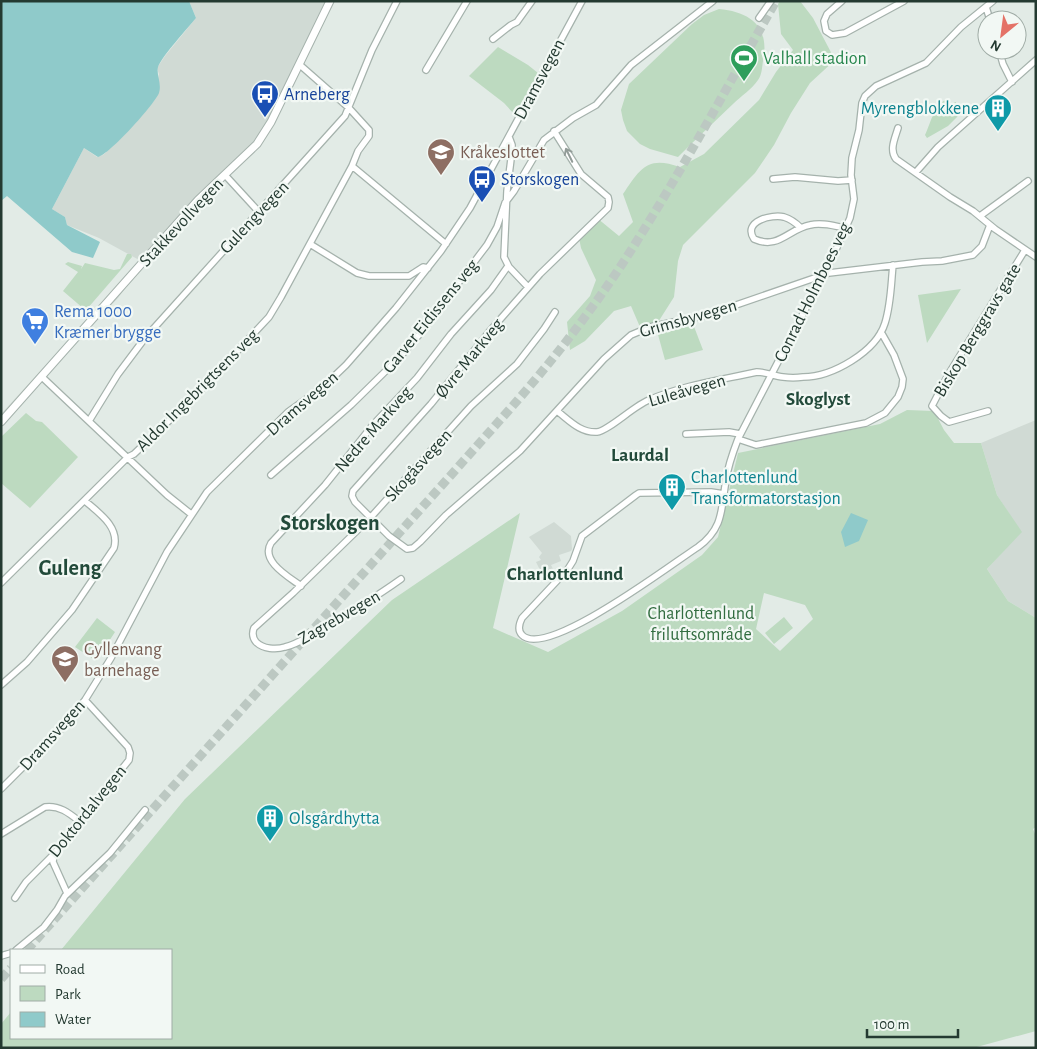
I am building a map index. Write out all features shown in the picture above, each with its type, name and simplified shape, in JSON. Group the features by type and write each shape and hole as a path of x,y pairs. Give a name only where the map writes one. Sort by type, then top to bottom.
{"street":[{"name":"Stakkevollvegen","path":"1,422 198,200 257,144 267,130 330,1"},
{"name":"Gulengvegen","path":"89,421 118,374 145,338 340,123 349,108 372,50 397,1"},
{"path":"426,70 467,1"},
{"path":"494,40 511,25 518,22 532,1"},
{"name":"Dramsvegen","path":"1,789 62,728 85,700 111,658 164,557 191,514 211,487 295,406 323,387 340,370 396,308 446,244 470,208 582,1"},
{"name":"Garver Eidissens veg","path":"271,475 351,406 408,348 481,253 497,227 507,200 514,192 540,144 554,131 596,105 631,65 713,1"},
{"path":"759,18 771,1"},
{"path":"842,1 827,14 824,21 824,28 832,35 840,35 904,1"},
{"name":"Conrad Holmboes veg","path":"724,494 711,492 639,493 582,536 573,560 565,573 522,618 519,627 523,637 532,640 543,639 575,626 620,601 698,547 715,532 721,515 730,463 739,436 834,254 852,213 854,199 852,158 860,130 862,103 865,96 876,86 926,63 961,27 993,1"},
{"path":"1002,60 1012,82"},
{"path":"916,172 938,147 1036,60"},
{"path":"300,65 349,108"},
{"name":"Aldor Ingebrigtsens veg","path":"1,583 128,458 168,423 264,322 277,304 370,132 367,126 349,108"},
{"path":"898,128 893,155 901,163 980,216 1036,257"},
{"name":"Øvre Markveg","path":"370,517 353,499 353,492 431,404 489,332 545,268 607,210 610,202 606,195 578,170 565,146 554,131"},
{"path":"509,137 512,151 504,257 508,266 528,287"},
{"path":"352,166 446,244"},
{"path":"225,175 259,212"},
{"path":"772,179 795,177 838,181 852,180"},
{"path":"980,216 1028,181"},
{"path":"801,228 787,218 774,216 758,221 752,228 751,234 757,240 772,242 801,228 819,224 845,228"},
{"name":"Grimsbyvegen","path":"370,517 406,549 413,548 446,515 520,450 612,351 631,335 650,328 707,315 822,275 845,270 942,261 973,255 982,246 990,224"},
{"path":"310,244 357,273 369,276 409,276 423,267 428,268"},
{"name":"Biskop Berggravs gate","path":"988,411 949,422 932,406 952,368 1025,250"},
{"name":"Nedre Markveg","path":"300,586 274,564 268,554 269,546 325,484 372,426 411,385 451,334 491,290 508,266"},
{"path":"686,434 729,432 756,445 866,424 885,413 894,403 900,392 902,378 894,355 881,332 888,312 893,266"},
{"name":"Skogåsvegen","path":"252,632 258,624 300,586 370,517 472,406 517,364 555,312"},
{"name":"Luleåvegen","path":"557,411 574,425 598,431 645,401 669,392 757,372 805,378 827,373 843,366 859,355 881,332"},
{"path":"42,377 168,495 191,514"},
{"path":"1,686 27,662 72,610 114,548 116,538 112,528 86,500"},
{"name":"Zagrebvegen","path":"252,632 258,643 267,648 276,649 291,646 341,618 401,579"},
{"name":"Doktordalvegen","path":"15,898 26,882 54,854 130,757 126,744 85,700"},
{"path":"1,834 45,807 51,806 62,809 80,821"},
{"path":"17,949 46,925 67,893 110,853 146,810"},
{"path":"54,854 53,859 56,870 67,893"}],"shaded area":[{"path":"189,1 329,1 258,146 208,193 138,271 118,298 1,419 1,414 141,261 99,238 67,225 65,217 52,209 84,148 97,157 103,155 153,102 159,74 157,68 196,18"},
{"path":"1036,420 1036,618 1008,601 987,569 1021,532 997,495 981,443"},
{"path":"554,522 571,536 572,549 559,555 561,561 551,565 553,569 542,574 536,562 541,560 539,557 542,553 529,537"}],"green space":[{"path":"780,1 800,1 813,18 835,60 810,83 774,145 755,173 683,245 678,261 674,297 655,327 640,327 631,306 614,311 585,341 570,350 567,322 590,296 596,280 581,248 579,238 597,218 619,236 633,222 623,194 640,171 652,164 660,163 680,167 704,154 759,100 776,72 793,50 781,34 778,4"},
{"path":"719,9 749,18 761,30 764,39 764,49 762,71 759,78 753,86 678,157 640,144 627,131 621,110 629,84 692,24 704,15"},
{"path":"498,47 538,73 517,113 514,114 504,103 469,76"},
{"path":"948,99 951,104 956,102 956,106 961,113 948,126 927,138 925,135 936,109 943,101"},
{"path":"127,254 131,254 132,257 87,309 84,309 63,291 78,272 65,264 68,262 82,266 81,269 85,263 114,270 120,269"},
{"path":"961,289 927,343 918,295"},
{"path":"693,324 703,350 665,360 657,331"},
{"name":"Charlottenlund friluftsområde","path":"907,410 934,411 944,430 954,443 981,443 997,495 1022,532 987,569 1008,601 1036,618 1036,827 1033,829 1036,836 1036,1031 973,1048 1,1048 1,1024 10,1013 10,1039 172,1039 172,949 62,949 185,799 392,600 520,513 493,628 548,652 622,611 702,555 718,537 738,453 880,424","holes":["764,593 805,605 813,619 780,651 756,629"]},
{"path":"26,413 36,421 42,422 78,457 30,508 1,483 1,437"},
{"path":"784,617 793,628 774,644 765,633"},
{"path":"97,618 115,632 96,661 75,647"}],"water":[{"path":"1,1 189,1 196,18 160,62 158,67 159,93 149,108 131,129 104,154 98,157 84,148 52,209 65,217 67,225 100,242 93,258 72,252 7,196 1,201"},
{"path":"851,513 868,520 859,541 845,547 841,532"}],"tunnel":[{"path":"28,949 509,410 559,350 606,288 654,214 776,1"},
{"path":"1,979 10,969"}],"place":[{"name":"Valhall stadion","path":"744,82"},
{"name":"Arneberg","path":"265,118"},
{"name":"Myrengblokkene","path":"998,132"},
{"name":"Kråkeslottet","path":"441,176"},
{"name":"Storskogen","path":"482,203"},
{"name":"Rema 1000 Kræmer brygge","path":"35,345"},
{"name":"Charlottenlund Transformatorstasjon","path":"672,511"},
{"name":"Gyllenvang barnehage","path":"65,683"},
{"name":"Olsgårdhytta","path":"270,842"}],"district":[{"name":"Skoglyst","path":"818,398"},
{"name":"Laurdal","path":"640,454"},
{"name":"Storskogen","path":"330,522"},
{"name":"Guleng","path":"70,567"},
{"name":"Charlottenlund","path":"565,573"}]}
